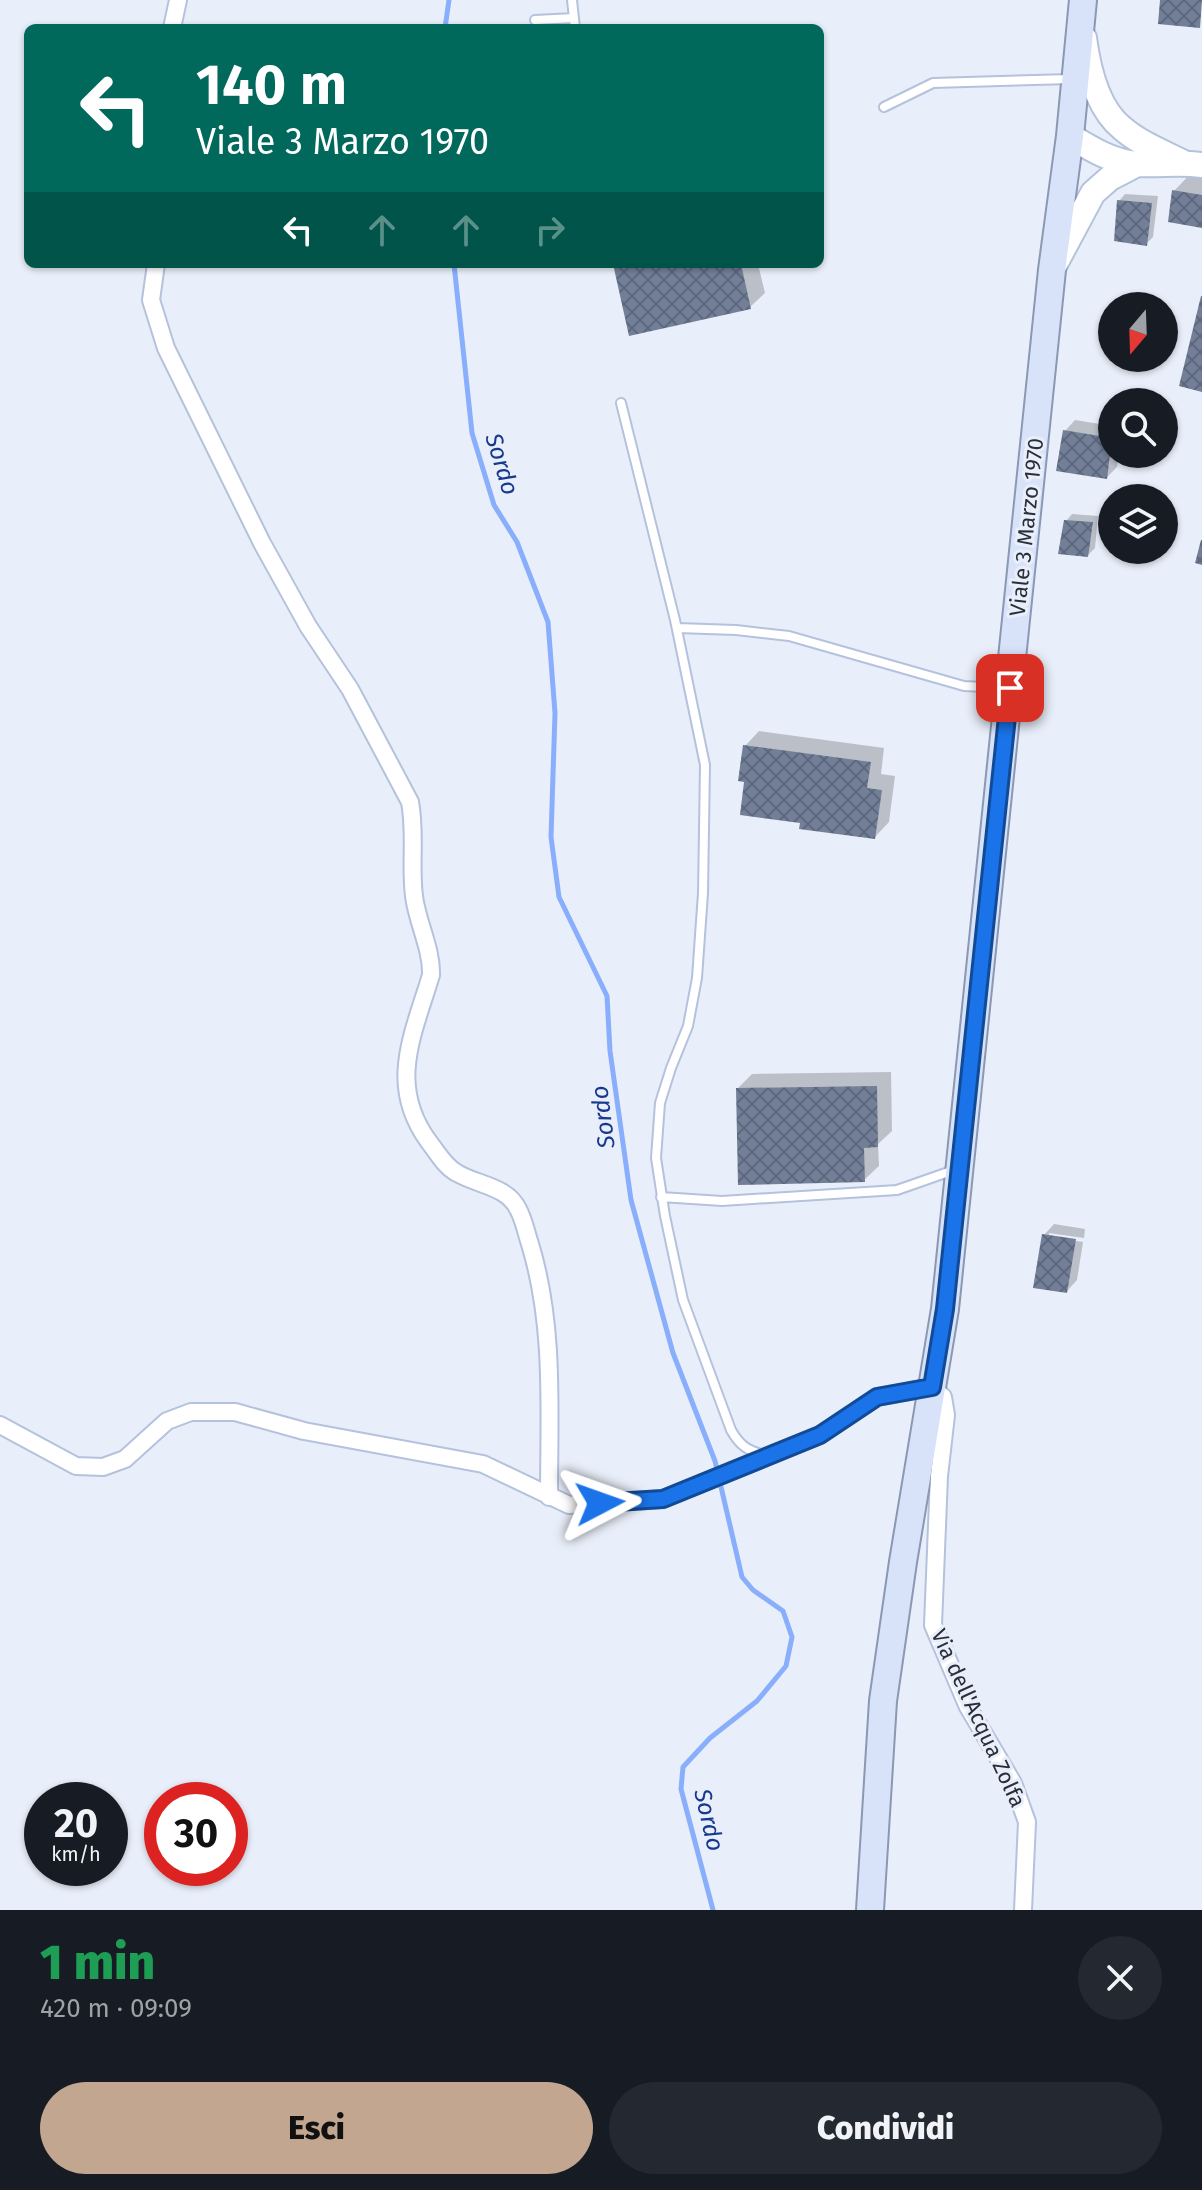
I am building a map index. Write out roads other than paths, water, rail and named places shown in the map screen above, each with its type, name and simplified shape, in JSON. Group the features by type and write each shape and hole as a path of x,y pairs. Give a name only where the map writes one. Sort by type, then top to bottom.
{"main road":[{"name":"Viale 3 Marzo 1970","path":"870,1910 883,1701 945,1309 1052,270 1070,136 1082,10"}],"street":[{"path":"173,24 178,0"},
{"path":"1082,10 1087,61 1099,95 1120,127"},
{"path":"1070,136 1089,127 1120,127 1192,164"},
{"path":"1070,136 1096,152 1137,164 1192,164"},
{"path":"1052,270 1093,193 1110,178 1137,164"},
{"path":"155,268 151,300 166,348 262,543 308,626 350,689 410,802 414,897 417,918 432,964 406,1055 406,1092 422,1133 444,1161 456,1173 512,1198 519,1210 540,1277 550,1344 549,1497"},
{"path":"0,1425 76,1466 103,1467 125,1459 167,1421 191,1412 235,1412 304,1431 483,1464 569,1505 663,1499 820,1435 877,1397 932,1387"},
{"name":"Via dell'Acqua Zolfa","path":"932,1387 943,1397 946,1415 939,1476 933,1625 968,1707 1013,1783 1027,1822 1023,1910"}],"lane":[{"path":"535,20 574,23 572,0"},
{"path":"884,107 933,83 1076,79"},
{"path":"621,403 677,628 705,765 703,893 697,978 688,1026 660,1103 656,1158 661,1197 683,1300 731,1430 746,1450 770,1456"},
{"path":"677,628 789,636 964,686 1010,688"},
{"path":"661,1197 722,1201 897,1190 961,1168"}],"waterway":[{"name":"Sordo","path":"446,24 449,0"},
{"name":"Sordo","path":"454,268 472,433 494,505 517,542 548,622 555,713 551,837 559,897 607,996 610,1051 631,1200 673,1353 715,1461 742,1577 753,1590 783,1611 792,1637 786,1666 757,1701 710,1738 683,1767 681,1789 713,1910"}]}
